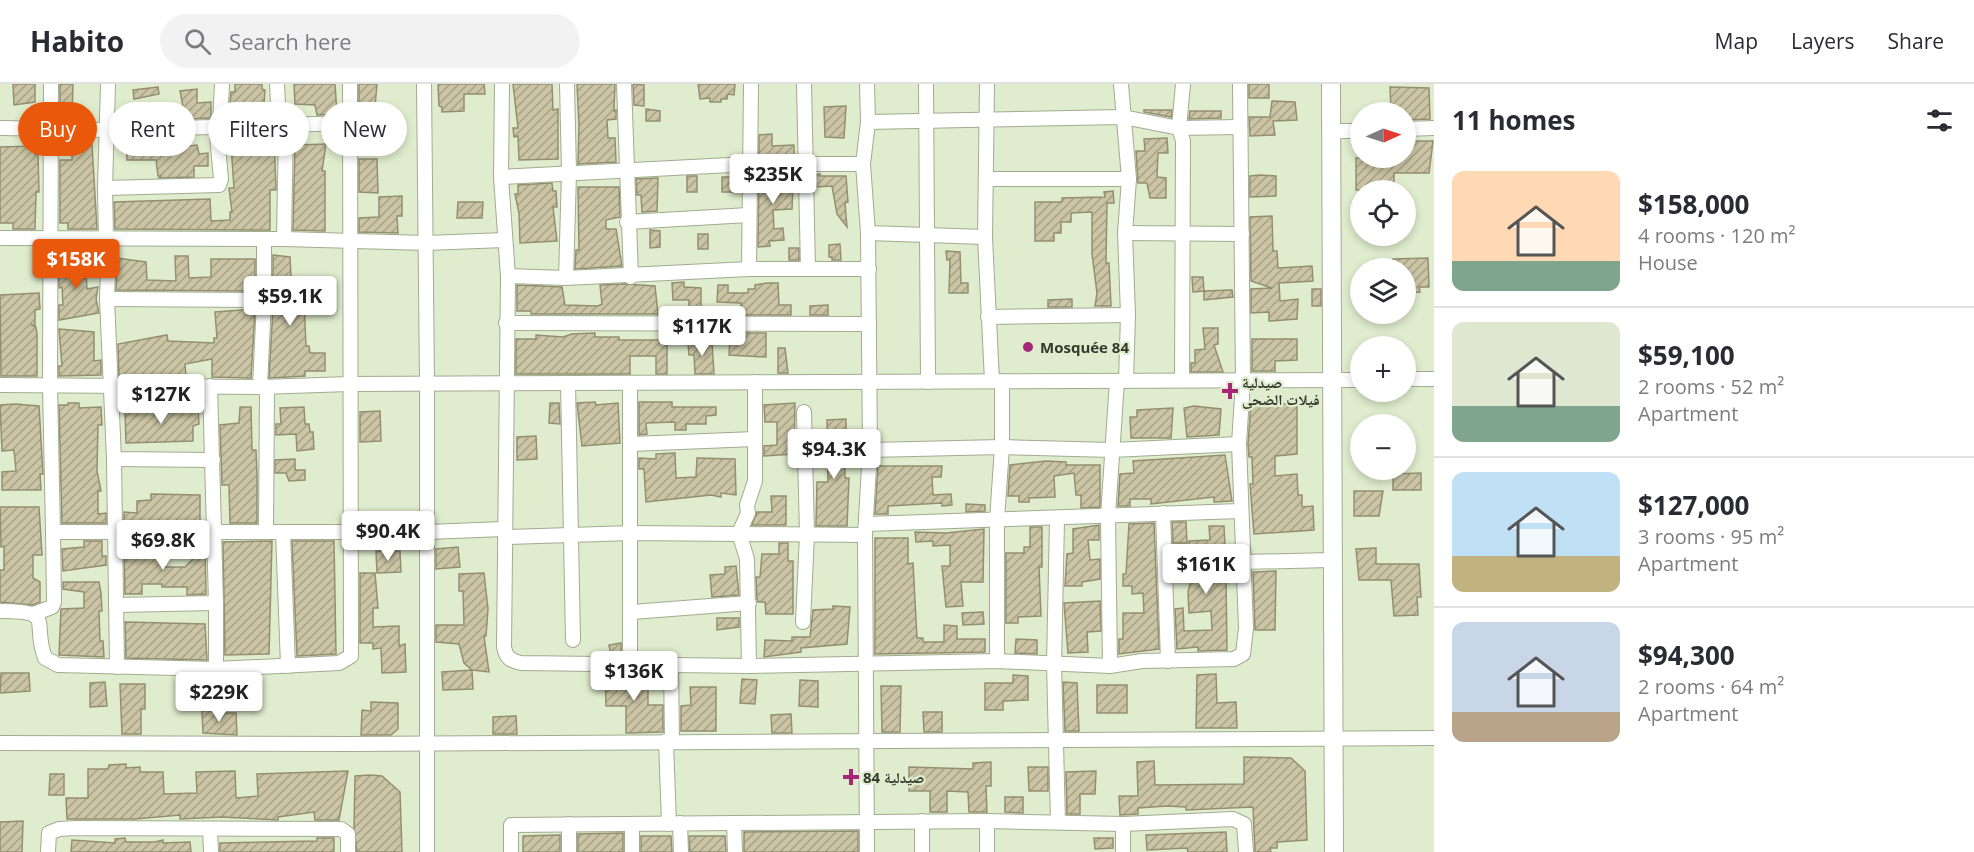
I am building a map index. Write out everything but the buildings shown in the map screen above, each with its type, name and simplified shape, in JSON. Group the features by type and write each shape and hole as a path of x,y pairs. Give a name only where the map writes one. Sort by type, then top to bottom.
{"main road":[{"path":"1331,84 1331,560 1334,852"}],"street":[{"path":"51,84 51,102"},
{"path":"108,84 105,188 114,459 117,667"},
{"path":"220,102 222,84"},
{"path":"277,84 280,102"},
{"path":"350,84 350,102"},
{"path":"424,84 428,384 427,852"},
{"path":"502,84 501,177 507,276 504,647 510,660 521,663 749,666 997,661 1110,666 1234,659 1243,654 1246,628 1239,444 1243,381 1240,84"},
{"path":"566,278 569,172 567,84"},
{"path":"624,84 627,222 631,277"},
{"path":"749,269 751,84"},
{"path":"804,84 808,269"},
{"path":"867,84 868,122 863,164 868,233 870,450 866,530 868,664 865,822 867,852"},
{"path":"926,84 928,382"},
{"path":"987,84 985,121 988,317 997,381 1002,447 997,520 997,661"},
{"path":"1110,666 1108,516 1112,450 1122,381 1128,315 1125,233 1129,179 1121,84"},
{"path":"1182,380 1183,141 1179,128 1184,84"},
{"path":"868,122 1123,117 1179,128 1239,127"},
{"path":"97,129 208,125"},
{"path":"0,128 18,128"},
{"path":"1416,129 1434,128"},
{"path":"1331,132 1350,131"},
{"path":"0,611 33,614 52,607 54,603 50,385 51,156"},
{"path":"105,188 219,185 221,179 220,156"},
{"path":"283,156 284,239"},
{"path":"33,614 41,623 43,651 51,662 58,665 216,669 339,663 351,656 350,156"},
{"path":"501,177 749,164 863,164"},
{"path":"986,178 1129,179"},
{"path":"627,222 749,215"},
{"path":"868,233 986,237"},
{"path":"1125,233 1242,234"},
{"path":"0,238 50,241 108,238 284,239 349,243 505,240"},
{"path":"264,239 263,387 266,531"},
{"path":"507,276 631,277 749,269 868,269"},
{"path":"107,299 264,300"},
{"path":"988,317 1128,315"},
{"path":"507,323 869,324"},
{"path":"1416,379 1434,378"},
{"path":"0,385 110,384 263,387 507,383 1350,380"},
{"path":"749,666 747,559 739,533 754,489 755,382"},
{"path":"568,383 573,640"},
{"path":"630,383 632,533 630,664"},
{"path":"210,386 215,531 216,669"},
{"path":"803,622 807,534 804,412"},
{"path":"631,444 755,439"},
{"path":"870,450 1002,447 1112,450 1239,444"},
{"path":"114,459 213,460"},
{"path":"53,532 807,534 997,520 1057,520 1240,511"},
{"path":"1163,513 1168,661"},
{"path":"1057,520 1054,739 1058,822"},
{"path":"283,531 288,666"},
{"path":"1244,562 1331,560"},
{"path":"116,605 216,603"},
{"path":"632,612 748,603"},
{"path":"671,665 669,741 674,823 681,852"},
{"path":"0,742 426,744 1434,738"},
{"path":"987,820 987,852"},
{"path":"511,852 511,825 987,820 1122,824 1239,820 1246,831 1246,852"},
{"path":"922,821 922,852"},
{"path":"734,823 735,852"},
{"path":"569,824 569,852"},
{"path":"632,824 632,852"},
{"path":"1122,824 1123,852"},
{"path":"48,852 49,833 59,829 341,829 348,834 348,852"},
{"path":"210,829 211,852"}],"place":[{"name":"Mosquée 84","path":"1028,347"},
{"name":"صيدلية فيلات الضحى","path":"1230,391"},
{"name":"84 صيدلية","path":"851,777"}]}
